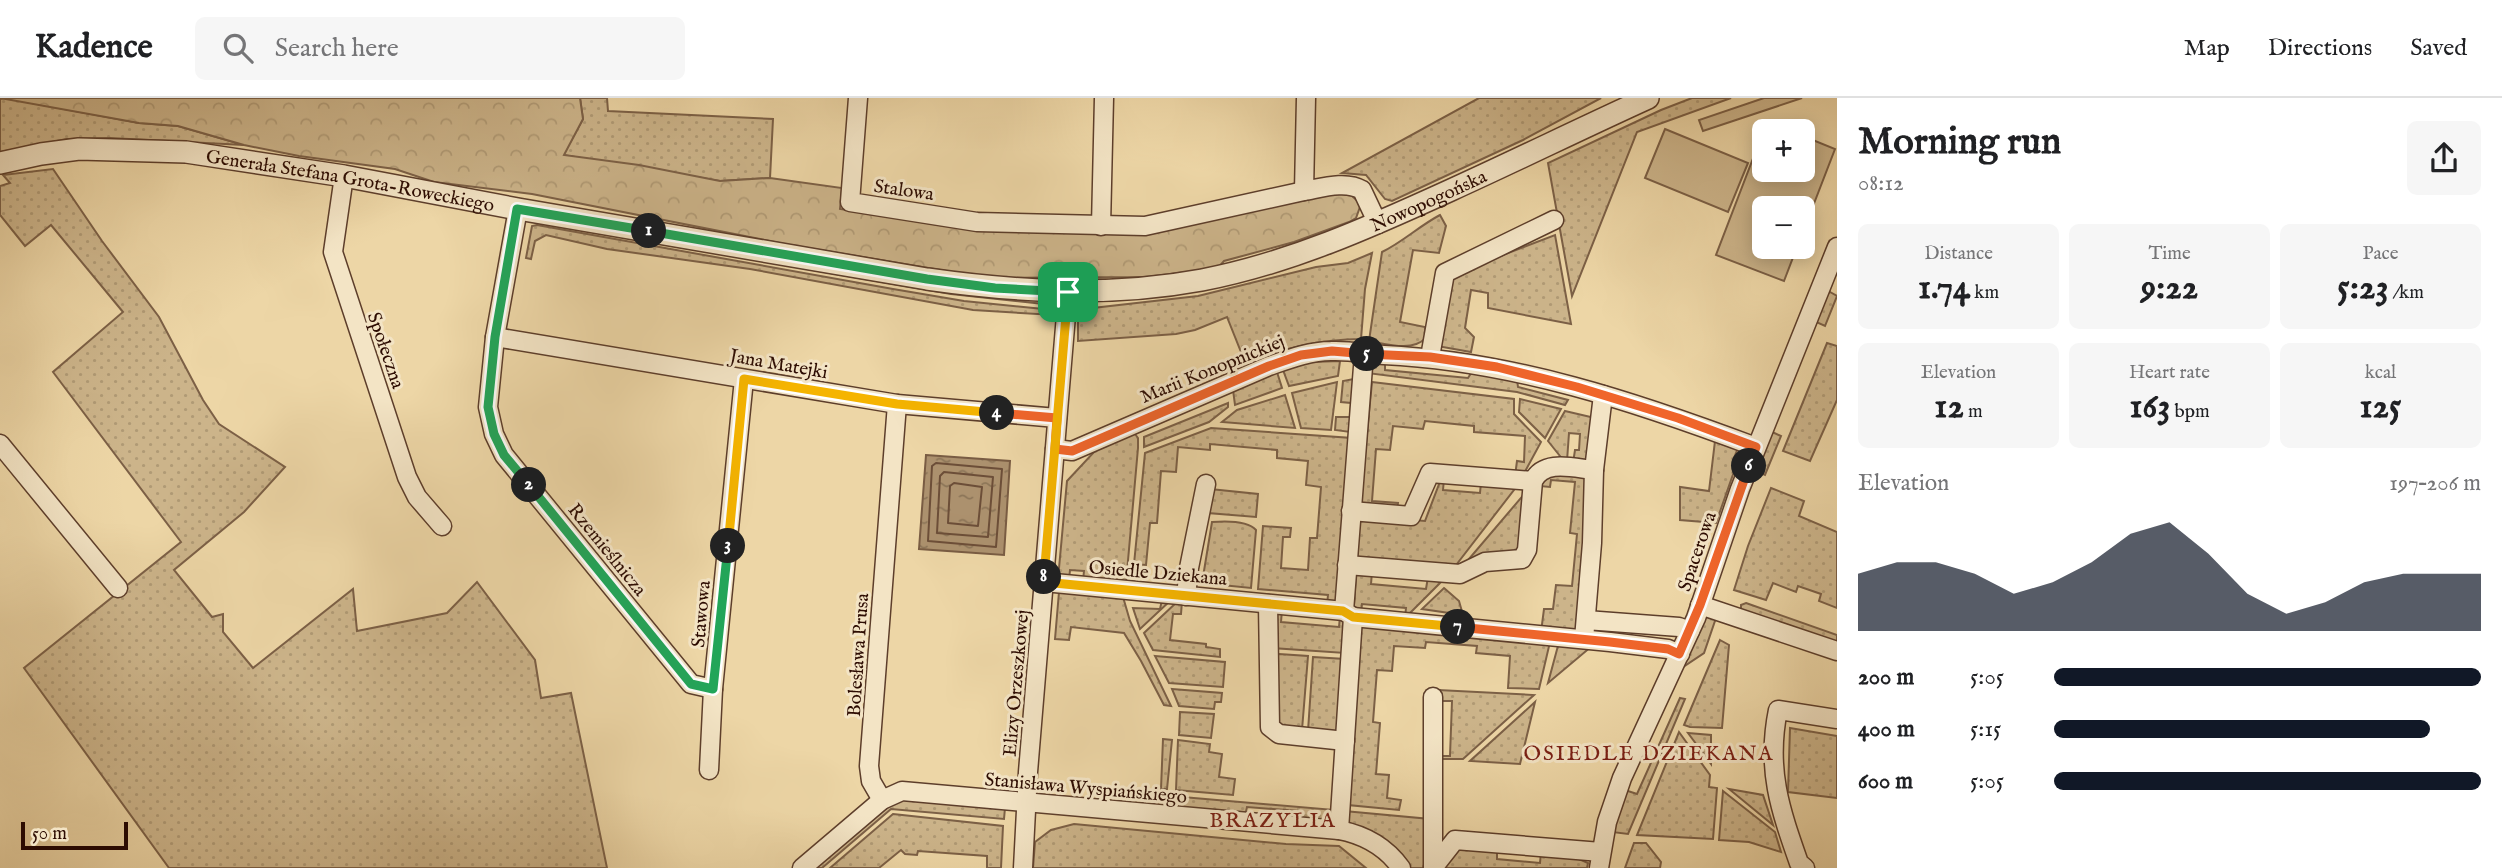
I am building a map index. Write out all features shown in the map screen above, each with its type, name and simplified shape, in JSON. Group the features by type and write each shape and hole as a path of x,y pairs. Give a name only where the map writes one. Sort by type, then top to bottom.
{"street":[{"name":"Stalowa","path":"858,98 850,202 972,221 1101,226"},
{"path":"1104,98 1101,226 1145,226 1343,185 1362,190 1378,224"},
{"name":"Nowopogońska","path":"1199,280 1286,258 1378,224 1648,98"},
{"path":"1304,191 1311,99"},
{"name":"Generała Stefana Grota-Roweckiego","path":"0,163 79,149 140,149 221,157 344,176 517,209 927,279 995,288 1068,292 1136,289 1199,280"},
{"name":"Społeczna","path":"344,176 333,252 407,477 418,497 442,526"},
{"name":"Rzemieślnicza","path":"517,209 495,337 488,407 494,434 504,455 691,684 713,689"},
{"path":"1430,357 1445,273 1554,220"},
{"name":"Spacerowa","path":"1600,860 1607,822 1622,778 1690,631 1756,447 1837,247"},
{"name":"Elizy Orzeszkowej","path":"1023,868 1026,802 1068,292"},
{"name":"Jana Matejki","path":"495,337 897,404 1057,418"},
{"name":"Marii Konopnickiej","path":"1055,449 1072,451 1269,366 1301,355 1332,351 1430,357 1497,367 1678,418 1756,447"},
{"path":"1339,830 1345,741 1347,565 1364,354"},
{"name":"Stawowa","path":"709,770 713,689 744,379"},
{"path":"1584,639 1594,470 1603,395"},
{"name":"Bolesława Prusa","path":"882,800 871,781 869,766 897,404"},
{"path":"0,444 118,588"},
{"path":"1347,565 1460,574 1485,562 1522,559 1527,550 1533,481 1537,474 1547,467 1594,470"},
{"path":"1351,511 1411,516 1430,473 1533,481"},
{"path":"1186,596 1206,484"},
{"name":"Osiedle Dziekana","path":"1044,582 1584,639 1668,649 1679,654"},
{"path":"1268,604 1270,727 1279,734 1345,741"},
{"path":"1700,605 1837,652"},
{"path":"1586,620 1679,626 1690,631"},
{"path":"1433,697 1433,868"},
{"path":"1805,868 1799,863 1776,794 1774,731 1778,710 1837,719"},
{"name":"Stanisława Wyspiańskiego","path":"882,800 902,792 1339,830 1351,832 1375,843 1401,868"},
{"path":"802,868 882,800"},
{"path":"1433,868 1455,840 1600,860"}],"green space":[{"path":"0,98 580,98 583,119 564,155 639,165 720,181 770,178 842,188 840,209 945,226 1056,230 1336,192 1352,196 1361,204 1356,218 1349,222 1294,242 1224,261 1218,268 1146,277 989,278 790,245 532,194 434,182 395,169 299,156 244,145 178,126 139,123"},
{"path":"580,98 607,98 608,111 773,119 770,178 720,181 563,155 583,119"},
{"path":"1479,98 1601,98 1523,140 1392,201 1385,199 1366,175 1342,173"},
{"path":"1692,98 1731,98 1637,132 1572,296 1548,163"},
{"path":"1764,98 1802,98 1703,131 1699,120"},
{"path":"0,99 139,123 178,126 244,145 110,138 67,139 0,152"},
{"path":"1665,129 1748,163 1728,212 1645,178"},
{"path":"1815,141 1835,149 1815,201 1815,196 1752,196 1752,259 1792,259 1784,281 1716,255 1752,161 1752,182 1815,182"},
{"path":"53,169 159,317 203,400 219,424 285,467 244,512 174,570 212,617 223,614 223,632 253,668 353,589 357,631 447,613 477,582 535,660 541,698 571,693 607,868 169,868 24,668 181,542 53,372 123,312 51,225 25,246 0,215 0,186 10,183 3,175"},
{"path":"1440,215 1446,226 1439,253 1413,250 1400,322 1425,327 1426,338 1407,346 1369,341 1382,252"},
{"path":"536,222 1045,300 1053,305 951,294"},
{"path":"532,226 964,301 1053,310 1054,315 973,310 750,269 607,249 546,235 535,241 531,259 526,258"},
{"path":"1555,235 1571,324 1488,308 1488,293 1471,290 1465,328 1474,337 1471,352 1437,346 1448,285 1456,273"},
{"path":"1372,253 1365,289 1361,339 1302,346 1245,362 1227,317 1195,330 1176,334 1078,341 1078,317 1084,309 1198,296 1316,267 1348,263"},
{"path":"1830,292 1837,296 1825,326 1814,321 1825,294"},
{"path":"1827,343 1837,346 1837,400 1810,461 1783,451"},
{"path":"1340,361 1338,376 1289,386 1283,370 1311,362"},
{"path":"1385,362 1385,370 1468,378 1473,370 1517,379 1518,387 1568,400 1565,405 1517,392 1367,373 1369,366"},
{"path":"1277,372 1282,388 1235,405 1233,390"},
{"path":"1359,378 1350,432 1335,430 1336,417 1350,417 1351,403 1341,402 1343,381"},
{"path":"1337,382 1331,430 1301,428 1292,393"},
{"path":"1372,382 1514,399 1514,414 1541,442 1522,477 1515,476 1517,461 1524,462 1525,436 1474,432 1474,426 1425,421 1423,429 1393,426 1390,450 1376,449 1372,501 1398,503 1397,510 1360,506"},
{"path":"1285,395 1295,428 1222,422 1237,410"},
{"path":"1520,399 1561,409 1545,438 1519,412"},
{"path":"1228,403 1228,407 1209,422 1144,447 1144,437"},
{"path":"1565,411 1595,418 1588,460 1573,463 1575,450 1579,450 1580,434 1569,433 1567,461 1564,461 1548,441"},
{"path":"1211,428 1352,438 1338,602 1327,605 1328,595 1258,589 1263,526 1291,528 1290,537 1283,537 1281,568 1308,570 1310,538 1317,538 1321,487 1306,485 1308,461 1277,458 1277,450 1210,444 1210,450 1178,447 1176,472 1161,471 1157,523 1150,523 1146,565 1134,564 1145,453"},
{"path":"1132,430 1138,438 1138,448 1126,583 1083,581 1084,571 1070,570 1069,580 1058,579 1067,481 1094,452"},
{"path":"1770,431 1781,436 1765,475 1754,470"},
{"path":"1715,441 1738,448 1734,458 1737,463 1716,523 1680,520 1680,487 1709,491"},
{"path":"1550,471 1588,476 1581,632 1541,632 1544,609 1553,609 1556,585 1572,586 1577,534 1570,533 1575,482 1551,480 1550,487 1539,486"},
{"path":"1441,479 1444,479 1443,490 1480,493 1481,482 1517,486 1453,569 1356,560 1357,519 1362,516 1425,521"},
{"path":"1771,488 1804,501 1799,516 1837,532 1837,608 1819,601 1821,594 1798,586 1796,592 1773,583 1766,600 1734,590"},
{"path":"1210,489 1258,494 1256,517 1208,513"},
{"path":"1526,492 1521,550 1463,566"},
{"path":"1212,522 1242,523 1256,530 1251,588 1202,583"},
{"path":"1372,572 1371,584 1426,589 1428,577 1440,583 1405,618 1406,608 1362,604 1361,614 1354,609 1356,574"},
{"path":"1444,588 1459,601 1463,615 1422,609"},
{"path":"1059,592 1123,597 1130,621 1171,706 1164,705 1124,633 1071,627 1069,640 1055,639"},
{"path":"1162,600 1171,600 1140,629 1133,608 1160,609"},
{"path":"1178,601 1182,601 1181,614 1173,614 1170,640 1206,644 1206,647 1220,649 1220,657 1153,650 1144,633"},
{"path":"1746,603 1837,635 1837,649 1741,615 1741,605"},
{"path":"1282,610 1281,622 1339,627 1340,616 1347,621 1345,653 1272,648 1275,614"},
{"path":"1704,615 1717,615 1704,653 1683,667 1681,666"},
{"path":"1358,625 1550,642 1539,689 1508,688 1510,656 1476,653 1477,646 1426,642 1425,648 1394,646 1392,671 1377,670 1373,722 1380,723 1376,774 1389,775 1387,798 1401,800 1399,810 1348,805"},
{"path":"1720,640 1729,645 1722,728 1684,725"},
{"path":"1559,642 1592,646 1548,683"},
{"path":"1155,656 1225,662 1223,687 1169,683"},
{"path":"1274,656 1308,656 1302,730 1277,725"},
{"path":"1313,657 1345,659 1341,726 1335,733 1308,731"},
{"path":"1172,689 1222,693 1221,702 1215,702 1214,709 1179,706"},
{"path":"1438,690 1534,695 1463,759 1440,759 1438,756 1450,756 1452,701 1440,701"},
{"path":"1680,698 1685,699 1628,834 1612,832 1625,790 1637,794"},
{"path":"1535,702 1520,764 1470,761"},
{"path":"1180,712 1214,714 1211,738 1179,735"},
{"path":"1790,728 1837,736 1837,798 1788,792"},
{"path":"1679,732 1710,775 1709,787 1717,788 1713,839 1637,835"},
{"path":"1688,733 1711,735 1711,764"},
{"path":"1163,739 1172,740 1167,789 1161,789"},
{"path":"1178,740 1210,744 1209,752 1222,754 1219,777 1235,779 1233,795 1176,790"},
{"path":"1729,789 1763,795 1773,825"},
{"path":"1723,791 1775,832 1781,852 1749,842 1719,840"},
{"path":"1159,795 1335,810 1327,822 1301,820 1299,811 1247,807 1245,816 1164,807"},
{"path":"903,799 1005,808 1004,819 891,809 822,868 815,868 891,804"},
{"path":"1344,811 1430,819 1429,868 1410,868 1396,850 1346,826"},
{"path":"893,814 1003,826 1001,868 987,868 987,856 918,851 917,855 905,854 901,850 879,868 830,868"},
{"path":"1074,824 1286,844 1339,846 1366,868 1033,868 1035,842 1051,830"},
{"path":"1634,843 1646,843 1661,862 1660,868 1625,868"},
{"path":"1458,848 1497,849 1497,859 1540,863 1541,852 1579,855 1579,859 1588,863 1587,868 1441,868"}],"water":[{"path":"926,455 1010,461 1004,555 919,549"}],"district":[{"name":"OSIEDLE DZIEKANA","path":"1649,753"},
{"name":"BRAZYLIA","path":"1273,820"}],"route":[{"path":"1068,292 995,288 927,279 517,209 495,337 488,407 494,434 504,455 691,684 713,689 744,379 897,404 1057,418 1055,449 1072,451 1269,366 1301,355 1332,351 1430,357 1497,367 1577,387 1678,418 1756,447 1700,605 1679,654 1668,649 1610,642 1353,617 1343,611 1044,582 1057,418 1064,348 1068,292"}]}
